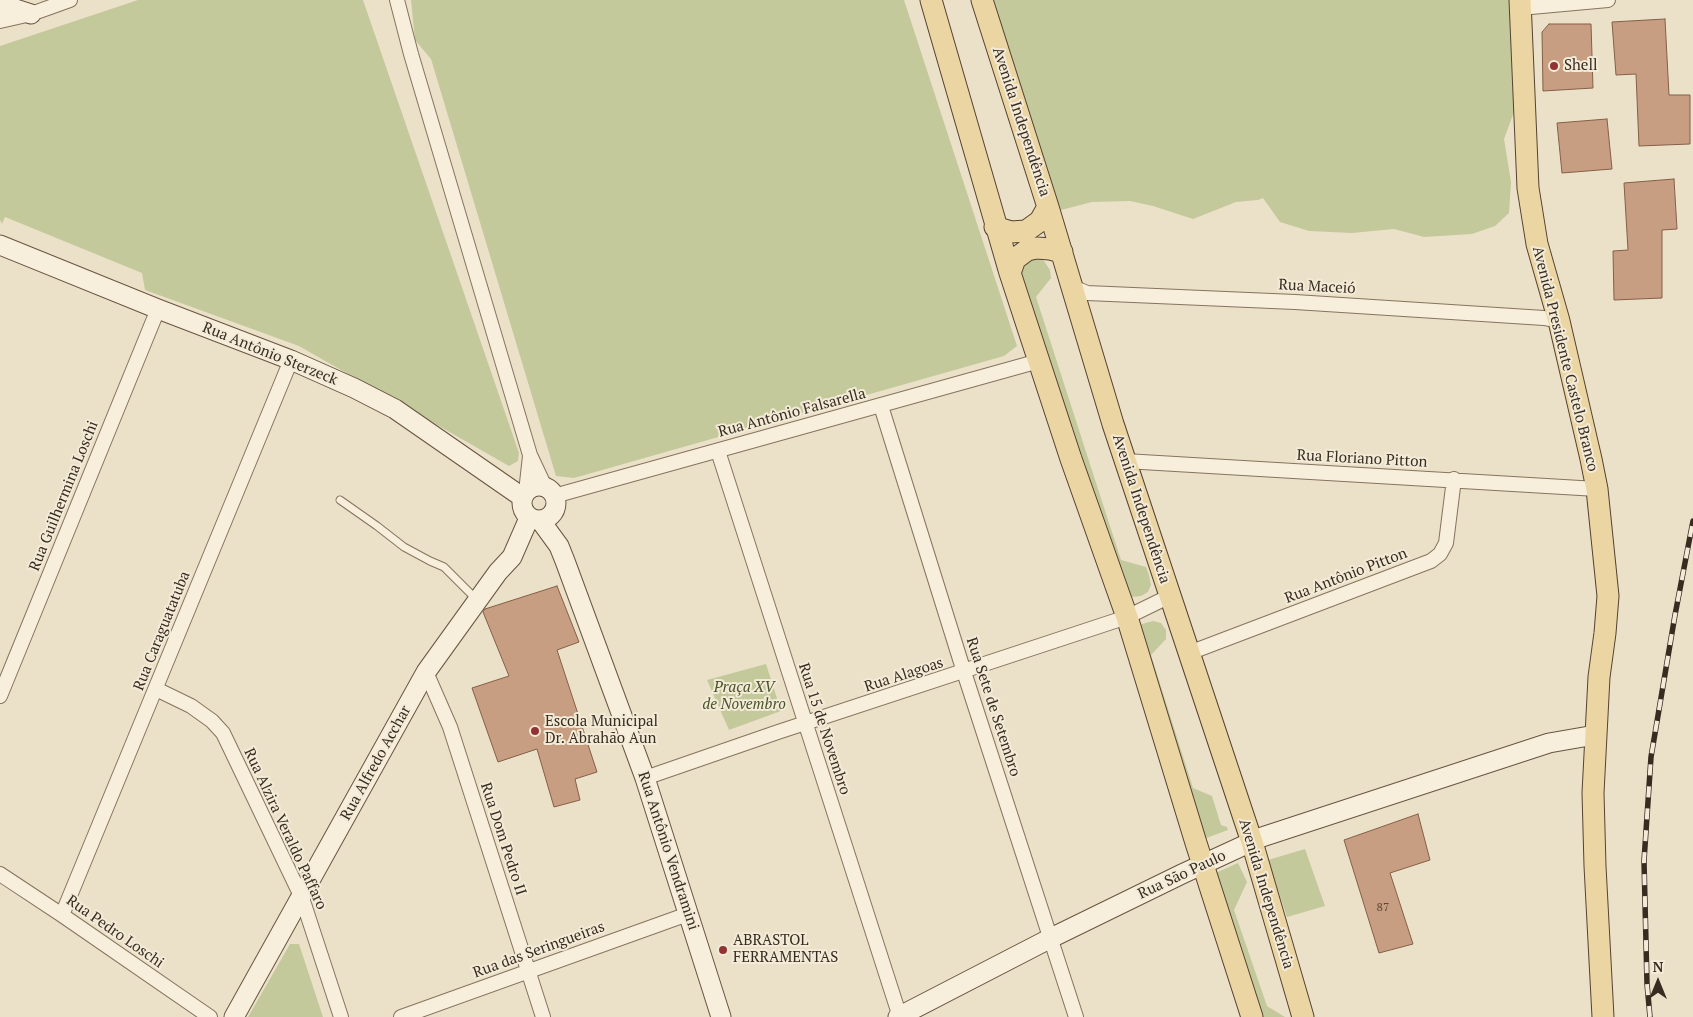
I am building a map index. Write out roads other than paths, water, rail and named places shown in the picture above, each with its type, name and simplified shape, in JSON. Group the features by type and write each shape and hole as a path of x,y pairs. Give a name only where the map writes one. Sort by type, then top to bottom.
{"main road":[{"path":"930,0 1010,273 1071,459 1127,617 1252,1017"},
{"name":"Avenida Independência","path":"982,0 1073,287 1113,424 1252,842 1303,1017"},
{"name":"Avenida Presidente Castelo Branco","path":"1520,4 1528,188 1536,244 1559,321 1590,450 1597,489 1608,596 1606,634 1599,677 1593,793 1603,1017"},
{"path":"996,227 1011,232 1026,231 1040,221 1048,207"},
{"path":"1010,273 1015,259 1027,250 1037,248 1062,252"}],"street":[{"path":"0,21 31,14 70,0"},
{"path":"397,0 410,54 530,455 551,497 546,519 534,519 523,510 521,504 530,455"},
{"path":"1520,4 1608,0"},
{"path":"0,4 31,14"},
{"name":"Rua Antônio Sterzeck","path":"1,245 158,309 291,360 354,388 395,409 524,494"},
{"name":"Rua Maceió","path":"1073,287 1087,293 1295,302 1544,318 1559,321"},
{"name":"Rua Guilhermina Loschi","path":"0,696 158,309"},
{"name":"Rua Caraguatatuba","path":"62,914 291,360"},
{"name":"Rua Antônio Falsarella","path":"551,497 1039,361"},
{"name":"Rua Sete de Setembro","path":"881,406 964,672 1076,1017"},
{"name":"Rua 15 de Novembro","path":"718,451 899,1017"},
{"name":"Rua Floriano Pitton","path":"1125,461 1454,479 1597,489"},
{"name":"Rua Antônio Pitton","path":"1189,653 1431,561 1440,554 1446,543 1454,479"},
{"path":"524,494 531,487 538,486 551,497"},
{"name":"Rua Antônio Vendramini","path":"551,497 559,546 645,778 721,1017"},
{"name":"Rua Antônio Vendramini","path":"534,519 559,546"},
{"name":"Rua Alfredo Acchar","path":"234,1017 263,963 302,898 426,672 498,572 512,557 534,519"},
{"name":"Rua Alagoas","path":"645,778 1127,617 1170,596"},
{"name":"Rua Dom Pedro II","path":"426,672 450,727 543,1017"},
{"name":"Rua Alzira Veraldo Paffaro","path":"156,689 191,706 212,721 223,733 302,898 341,1017"},
{"name":"Rua São Paulo","path":"899,1017 1051,938 1252,842 1549,743 1595,735"},
{"name":"Rua Pedro Loschi","path":"0,874 62,914 210,1017"},
{"name":"Rua das Seringueiras","path":"401,1017 688,914"}],"lane":[{"path":"340,500 378,526 404,547 444,567 478,600"}],"railway":[{"path":"1650,1017 1647,984 1644,861 1651,757 1693,521"}],"place":[{"name":"Shell","path":"1554,66"},
{"name":"Escola Municipal Dr. Abrahão Aun","path":"535,731"},
{"name":"ABRASTOL FERRAMENTAS","path":"723,950"}],"park label":[{"name":"Praça XV de Novembro","path":"744,696"}]}
